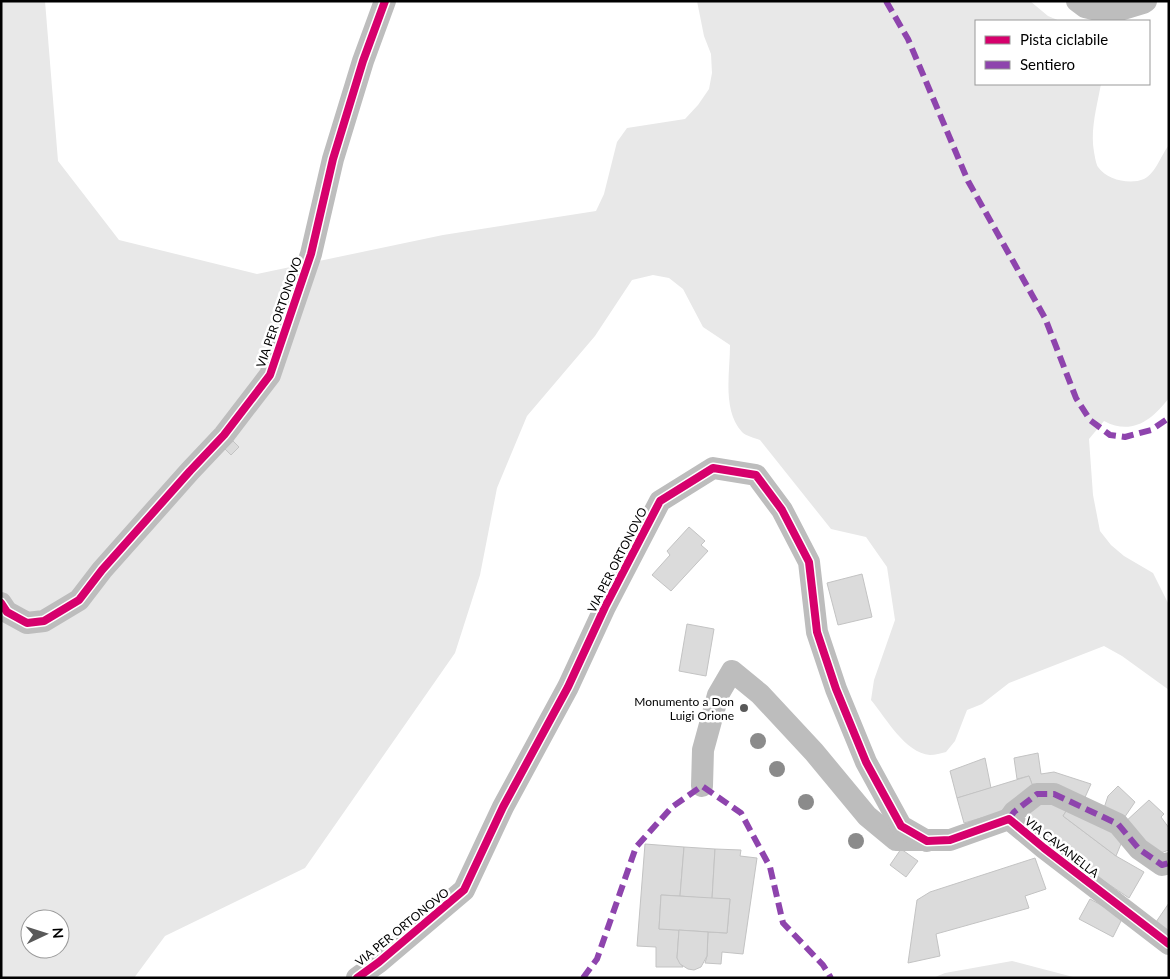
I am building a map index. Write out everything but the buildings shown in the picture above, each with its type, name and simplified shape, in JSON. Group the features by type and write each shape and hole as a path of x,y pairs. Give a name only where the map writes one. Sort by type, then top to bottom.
{"street":[{"name":"VIA PER ORTONOVO","path":"1,603 7,612 27,623 44,621 80,600 102,570 224,435 270,375 311,254 333,159 363,61 385,1"},
{"path":"1077,1 1085,7 1110,13 1143,4 1146,1"},
{"name":"VIA PER ORTONOVO","path":"357,978 379,962 464,890 503,806 568,687 605,607 660,501 712,468 756,475 782,510 809,562 817,632 836,689 866,762 901,826 927,841"},
{"name":"VIA CAVANELLA","path":"702,786 706,741 718,695 732,671 760,694 814,752 867,816 896,840 950,840 1009,819 1169,944"},
{"path":"1009,819 1014,812 1037,794 1054,794 1118,824 1139,849 1162,865 1169,863"}],"shaded area":[{"path":"1,1 45,1 58,161 119,240 257,274 443,235 596,211 604,194 617,142 627,128 685,119 709,89 712,73 711,54 704,36 697,1 1030,1 1048,16 1058,20 975,20 975,85 1101,85 1093,127 1094,152 1097,166 1107,175 1119,180 1138,181 1144,179 1155,168 1169,145 1169,398 1156,413 1141,423 1124,427 1104,421 1089,439 1093,495 1100,531 1111,545 1124,556 1153,573 1169,605 1169,690 1122,656 1104,646 1009,683 982,704 967,710 955,741 946,752 930,755 912,748 897,734 871,700 874,680 895,620 887,567 866,537 831,529 760,440 742,432 736,423 729,402 730,345 703,327 683,289 669,278 653,275 632,280 595,336 527,416 497,488 480,575 455,653 305,868 165,936 134,978 1,978"},
{"path":"1012,961 1077,978 933,978 945,973"}],"marked path":[{"path":"886,1 908,39 968,181 1045,318 1076,398 1090,420 1110,435 1125,437 1151,430 1169,418"},
{"path":"583,978 597,959 636,847 672,807 702,786 741,813 770,867 783,923 823,965 831,978"},
{"path":"1009,819 1014,812 1037,794 1054,794 1118,824 1139,849 1162,865 1169,863"}],"cycle path":[{"path":"1,603 7,612 27,623 44,621 79,600 102,570 224,435 270,375 311,254 333,159 363,61 385,1"},
{"path":"357,978 379,962 464,890 503,807 568,687 605,607 660,501 713,468 756,475 782,510 809,562 817,632 836,689 866,762 901,826 927,841 950,840 1009,819 1169,944"}],"place":[{"name":"Monumento a Don Luigi Orione","path":"744,708"}]}
